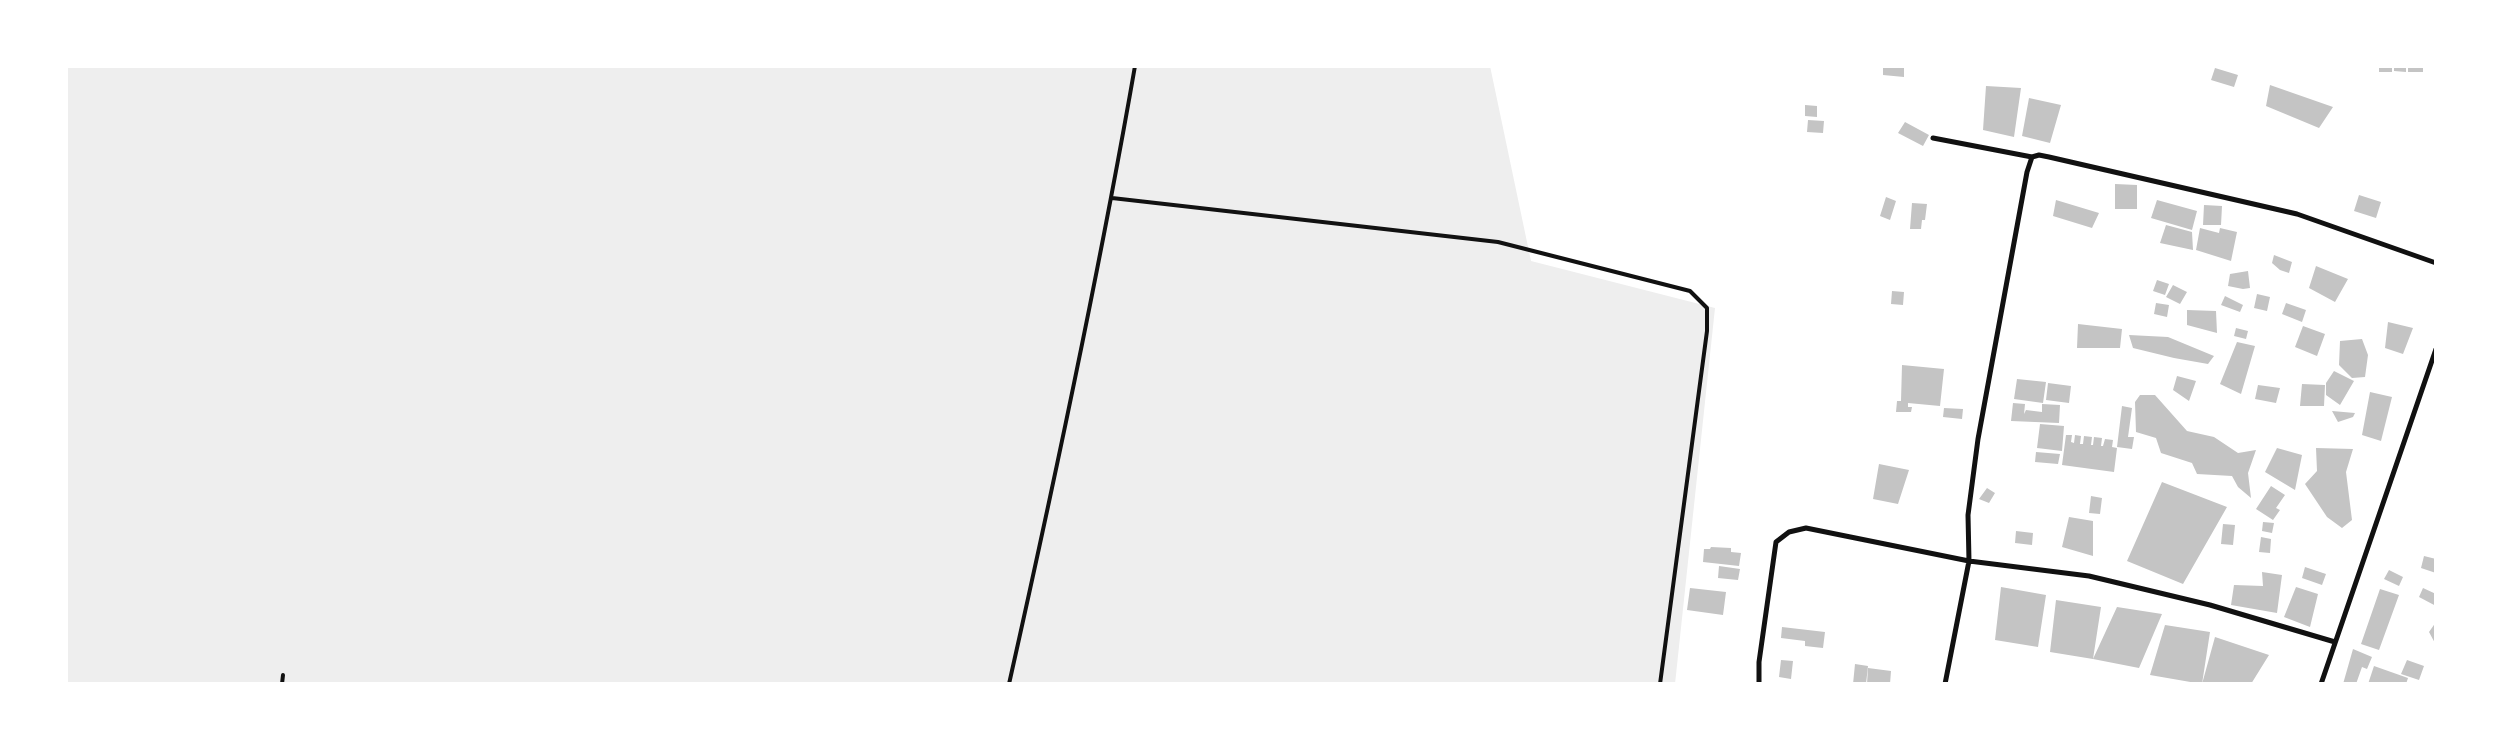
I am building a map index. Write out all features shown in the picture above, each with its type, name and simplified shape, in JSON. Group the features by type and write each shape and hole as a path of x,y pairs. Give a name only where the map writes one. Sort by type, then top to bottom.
{"street":[{"path":"1933,138 2032,157 2039,155 2049,157 2297,214 2436,263"},
{"path":"1945,684 1969,561 1968,515 1978,439 2027,172 2032,157"},
{"path":"2321,684 2436,349"},
{"path":"1759,684 1759,662 1776,542 1789,532 1806,528 1969,561 2089,576 2210,605 2335,642"}],"lane":[{"path":"1009,684 1052,494 1112,198 1135,66"},
{"path":"1112,198 1498,242 1690,291 1706,308 1707,331 1660,684"},
{"path":"282,684 283,675"}],"shaded area":[{"path":"66,66 1490,66 1531,261 1715,308 1675,684 66,684"}],"building":[{"path":"1883,66 1904,66 1904,77 1883,75"},
{"path":"2379,66 2392,66 2392,72 2379,72"},
{"path":"2394,66 2406,66 2406,72 2394,71"},
{"path":"2408,66 2423,66 2423,72 2408,72"},
{"path":"2215,68 2238,75 2234,87 2211,80"},
{"path":"2270,85 2333,107 2319,128 2266,106"},
{"path":"1986,86 2021,88 2014,137 1983,130"},
{"path":"2029,98 2061,105 2050,143 2022,136"},
{"path":"1805,105 1817,106 1817,117 1805,116"},
{"path":"1808,120 1824,121 1823,133 1807,132"},
{"path":"1905,122 1929,135 1923,146 1898,133"},
{"path":"2115,184 2137,185 2137,209 2115,209"},
{"path":"2359,195 2381,202 2376,218 2354,211"},
{"path":"1886,197 1896,201 1890,220 1880,216"},
{"path":"2056,200 2099,213 2092,228 2053,216"},
{"path":"2157,200 2197,211 2192,230 2151,218"},
{"path":"1912,203 1927,204 1925,220 1922,220 1921,229 1910,229"},
{"path":"2204,205 2222,206 2221,225 2203,225"},
{"path":"2166,225 2192,232 2193,250 2160,243"},
{"path":"2200,228 2219,233 2220,228 2237,232 2231,261 2196,250"},
{"path":"2274,255 2292,262 2289,273 2280,270 2272,263"},
{"path":"2316,266 2348,279 2335,302 2309,288"},
{"path":"2248,271 2250,288 2243,289 2228,286 2230,274"},
{"path":"2157,280 2169,284 2165,295 2153,291"},
{"path":"2173,285 2187,292 2180,304 2166,297"},
{"path":"1892,291 1904,292 1903,305 1891,304"},
{"path":"2257,294 2270,297 2267,311 2254,308"},
{"path":"2225,296 2243,305 2240,312 2221,305"},
{"path":"2156,303 2169,305 2167,317 2154,314"},
{"path":"2286,303 2306,310 2302,322 2282,314"},
{"path":"2187,310 2216,311 2217,333 2187,325"},
{"path":"2388,322 2413,328 2403,354 2385,348"},
{"path":"2078,324 2122,329 2120,348 2077,348"},
{"path":"2303,326 2325,334 2317,356 2295,347"},
{"path":"2236,328 2248,331 2246,339 2234,336"},
{"path":"2129,335 2168,337 2214,356 2208,364 2133,348"},
{"path":"2362,339 2368,355 2365,377 2352,378 2339,365 2340,341"},
{"path":"2237,342 2255,346 2241,394 2220,384"},
{"path":"1902,365 1944,369 1940,406 1908,403 1908,407 1912,407 1911,412 1896,412 1897,401 1901,401"},
{"path":"2334,371 2354,381 2340,405 2326,395 2326,383"},
{"path":"2177,376 2196,381 2189,401 2173,390"},
{"path":"2017,379 2046,382 2043,403 2014,399"},
{"path":"2048,383 2071,386 2069,403 2046,400"},
{"path":"2302,384 2325,385 2324,406 2300,406"},
{"path":"2258,385 2280,388 2276,403 2255,399"},
{"path":"2370,392 2392,397 2381,441 2362,435"},
{"path":"2140,395 2155,395 2187,431 2214,437 2238,453 2256,450 2248,473 2251,498 2238,487 2232,476 2197,474 2192,463 2161,453 2156,438 2136,432 2135,402"},
{"path":"2013,403 2025,404 2024,414 2026,410 2042,412 2042,404 2060,405 2059,423 2011,421"},
{"path":"2122,406 2132,408 2128,437 2134,437 2132,449 2117,447"},
{"path":"1944,408 1963,409 1962,419 1943,417"},
{"path":"2332,411 2355,413 2353,417 2338,422"},
{"path":"2040,424 2064,426 2062,451 2037,448"},
{"path":"2066,435 2072,435 2071,442 2074,443 2075,435 2081,436 2080,444 2083,444 2084,436 2092,437 2091,445 2093,445 2094,437 2102,438 2101,446 2103,446 2105,439 2113,440 2112,447 2117,448 2114,472 2062,465"},
{"path":"2277,448 2302,455 2295,490 2265,472"},
{"path":"2316,448 2353,449 2346,472 2352,520 2342,528 2327,517 2305,484 2317,471"},
{"path":"2036,452 2060,454 2058,464 2035,462"},
{"path":"1879,464 1909,470 1898,504 1873,499"},
{"path":"2162,482 2227,507 2183,584 2127,561"},
{"path":"2271,486 2285,495 2276,508 2280,510 2273,520 2256,509"},
{"path":"1987,488 1995,493 1989,503 1979,499"},
{"path":"2091,496 2102,498 2100,514 2089,513"},
{"path":"2069,517 2093,521 2093,556 2062,547"},
{"path":"2263,522 2274,523 2272,533 2262,531"},
{"path":"2223,524 2235,525 2233,545 2221,544"},
{"path":"2016,531 2033,533 2032,545 2015,543"},
{"path":"2261,537 2271,539 2270,553 2259,552"},
{"path":"1711,547 1731,548 1731,552 1741,553 1739,566 1703,562 1704,549 1710,549"},
{"path":"2424,556 2436,559 2436,573 2421,568"},
{"path":"1719,566 1740,569 1738,580 1718,578"},
{"path":"2305,567 2326,574 2322,585 2302,578"},
{"path":"2389,570 2403,577 2399,586 2384,579"},
{"path":"2262,572 2282,575 2277,613 2231,605 2234,585 2263,586"},
{"path":"2001,587 2046,595 2038,647 1995,640"},
{"path":"2296,587 2318,594 2310,627 2284,617"},
{"path":"1690,588 1726,592 1723,615 1687,610"},
{"path":"2423,588 2436,594 2436,606 2419,597"},
{"path":"2380,589 2399,595 2379,650 2361,644"},
{"path":"2056,600 2101,607 2093,659 2050,652"},
{"path":"2117,607 2162,614 2139,668 2093,659"},
{"path":"2436,622 2436,645 2429,632"},
{"path":"2165,625 2210,632 2202,684 2150,675"},
{"path":"1782,627 1825,632 1823,648 1805,646 1805,641 1781,638"},
{"path":"2215,637 2269,655 2251,684 2202,684"},
{"path":"2353,649 2372,657 2367,669 2362,667 2356,684 2343,684"},
{"path":"1781,660 1793,661 1791,679 1779,677"},
{"path":"2407,660 2424,666 2419,680 2401,674"},
{"path":"1855,664 1868,666 1866,684 1853,684"},
{"path":"2374,666 2408,678 2406,684 2368,684"},
{"path":"1868,668 1891,671 1890,684 1867,684"}]}
